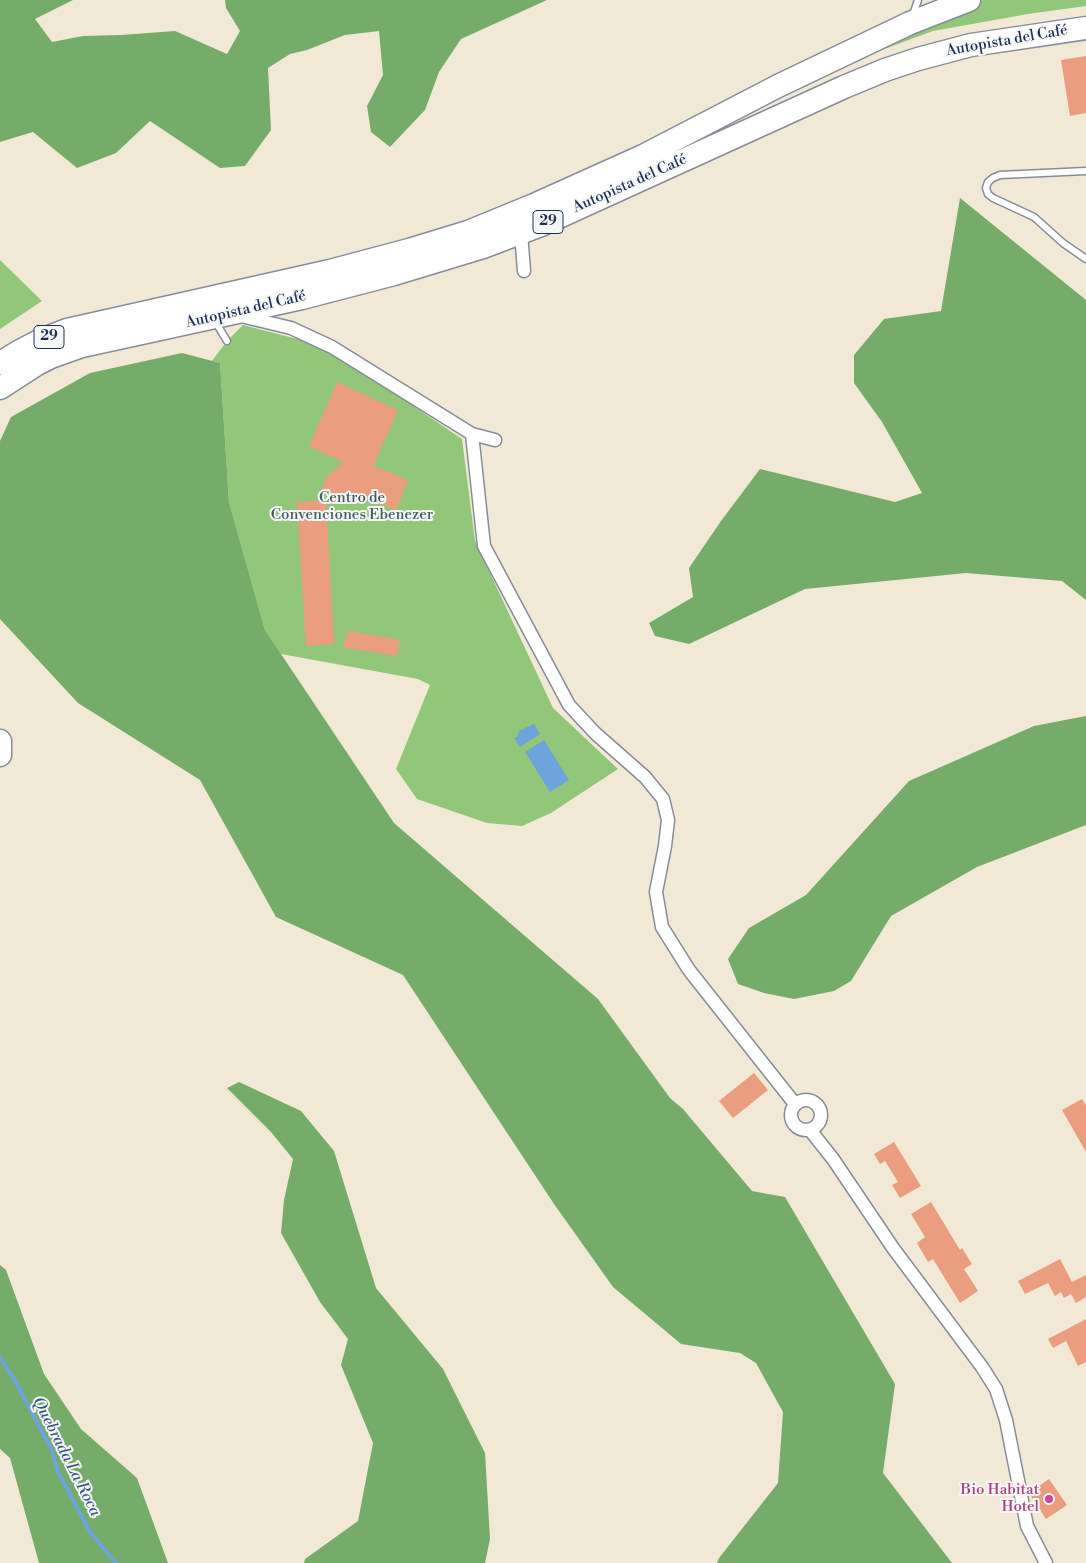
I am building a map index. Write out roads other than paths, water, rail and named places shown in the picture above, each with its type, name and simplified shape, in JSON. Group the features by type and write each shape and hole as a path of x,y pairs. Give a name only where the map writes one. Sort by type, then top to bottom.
{"highway":[{"name":"Autopista del Café","path":"0,363 41,340 67,330 330,271 468,232 534,205 643,156 778,86 910,23 969,0"},
{"name":"Autopista del Café","path":"0,388 37,364 82,346 302,298 394,274 521,233 885,70 971,45 1086,28"},
{"path":"0,351 24,339 52,329 102,321"},
{"path":"0,401 37,364"},
{"path":"0,741 0,755"}],"street":[{"path":"521,233 524,271"},
{"path":"223,316 291,328 332,347 472,434 495,440"},
{"path":"472,434 484,546 569,706 595,733 645,777 663,799 668,820 666,846 656,892 662,927 689,970 795,1104"},
{"path":"804,1100 809,1100 818,1105 820,1109 821,1120 815,1128 810,1130 800,1130 793,1123 791,1113 795,1104 804,1100"},
{"path":"810,1130 833,1159 893,1248 982,1367 996,1389 1006,1420 1027,1526 1046,1563"}],"lane":[{"path":"910,23 918,0"},
{"path":"1086,172 1000,175 988,182 986,188 988,194 993,198 1034,217 1063,243 1086,260"},
{"path":"223,316 227,341"}],"water":[{"path":"534,724 540,734 520,747 514,738 517,737 519,731"},
{"path":"544,740 569,780 550,792 525,752"}],"waterway":[{"name":"Quebrada La Roca","path":"0,1357 52,1450 57,1470 90,1532 116,1563"}],"place":[{"name":"Bio Habitat Hotel","path":"1049,1499"}],"park label":[{"name":"Centro de Convenciones Ebenezer","path":"352,506"}]}
